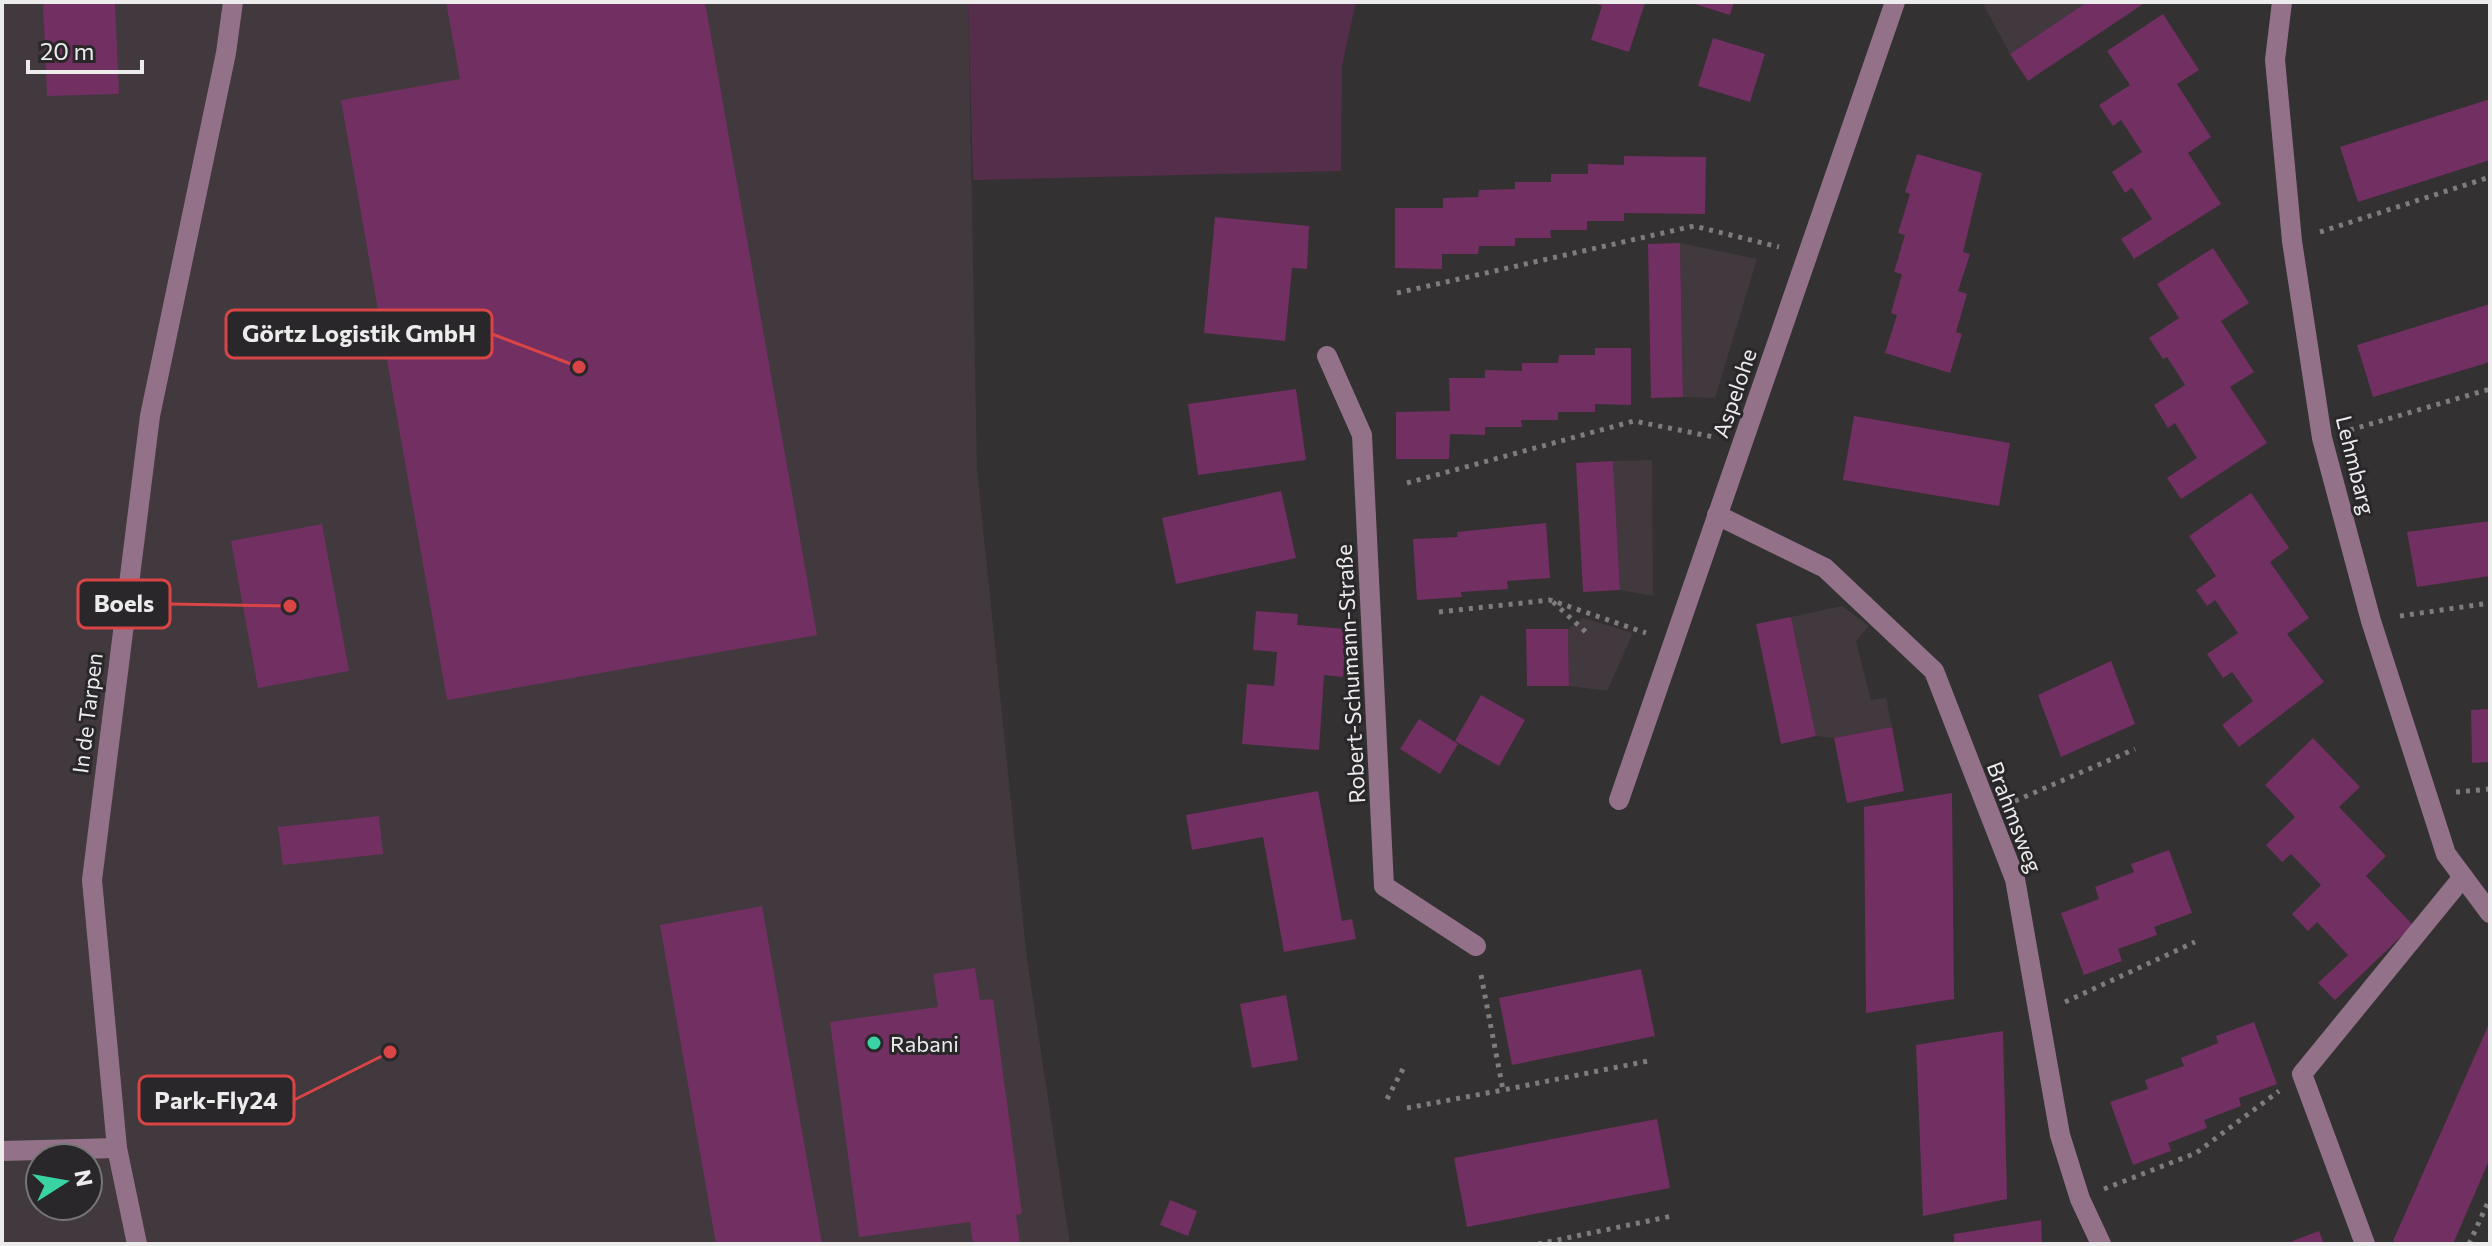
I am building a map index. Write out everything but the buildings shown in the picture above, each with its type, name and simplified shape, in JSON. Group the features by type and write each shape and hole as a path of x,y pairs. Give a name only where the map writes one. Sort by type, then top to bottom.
{"street":[{"name":"In de Tarpen","path":"137,1244 117,1148 92,880 150,416 226,53 233,2"},
{"name":"Aspelohe","path":"1619,800 1895,2"},
{"name":"Lehmbarg","path":"2282,2 2275,60 2292,241 2322,438 2371,621 2446,854 2490,913"},
{"name":"Robert-Schumann-Straße","path":"1327,356 1362,435 1384,886 1476,946"},
{"name":"Brahmsweg","path":"1717,515 1825,568 1934,671 2015,879 2060,1135 2080,1199 2101,1244"},
{"path":"2365,1244 2302,1074 2463,877"},
{"path":"2,1151 117,1148"}],"path":[{"path":"2292,241 2490,177"},
{"path":"1397,293 1694,226 1808,253"},
{"path":"2322,438 2490,389"},
{"path":"1407,483 1634,421 1743,443"},
{"path":"1439,612 1550,600 1674,643"},
{"path":"1550,600 1588,634"},
{"path":"2371,621 2490,603"},
{"path":"1988,812 2135,749"},
{"path":"2039,1014 2195,942"},
{"path":"1476,946 1503,1090"},
{"path":"1407,1108 1653,1060"},
{"path":"1387,1099 1404,1067"},
{"path":"2080,1199 2196,1153 2302,1074"},
{"path":"2469,1244 2490,1198"},
{"path":"1538,1244 1672,1216"}],"shaded area":[{"path":"2,2 968,2 977,469 1027,959 1070,1244 2,1244"},
{"path":"968,2 1356,2 1342,65 1341,171 973,180"},
{"path":"1982,2 2087,2 2010,54"},
{"path":"1680,243 1757,259 1715,398 1683,397"},
{"path":"1652,460 1653,596 1620,590 1613,461"},
{"path":"1842,606 1869,626 1856,641 1871,700 1886,698 1892,727 1834,738 1816,736 1791,617"},
{"path":"1583,618 1633,633 1607,691 1569,686 1568,629"}],"place":[{"name":"Görtz Logistik GmbH","path":"579,367"},
{"name":"Boels","path":"290,606"},
{"name":"Rabani","path":"874,1043"},
{"name":"Park-Fly24","path":"390,1052"}]}
